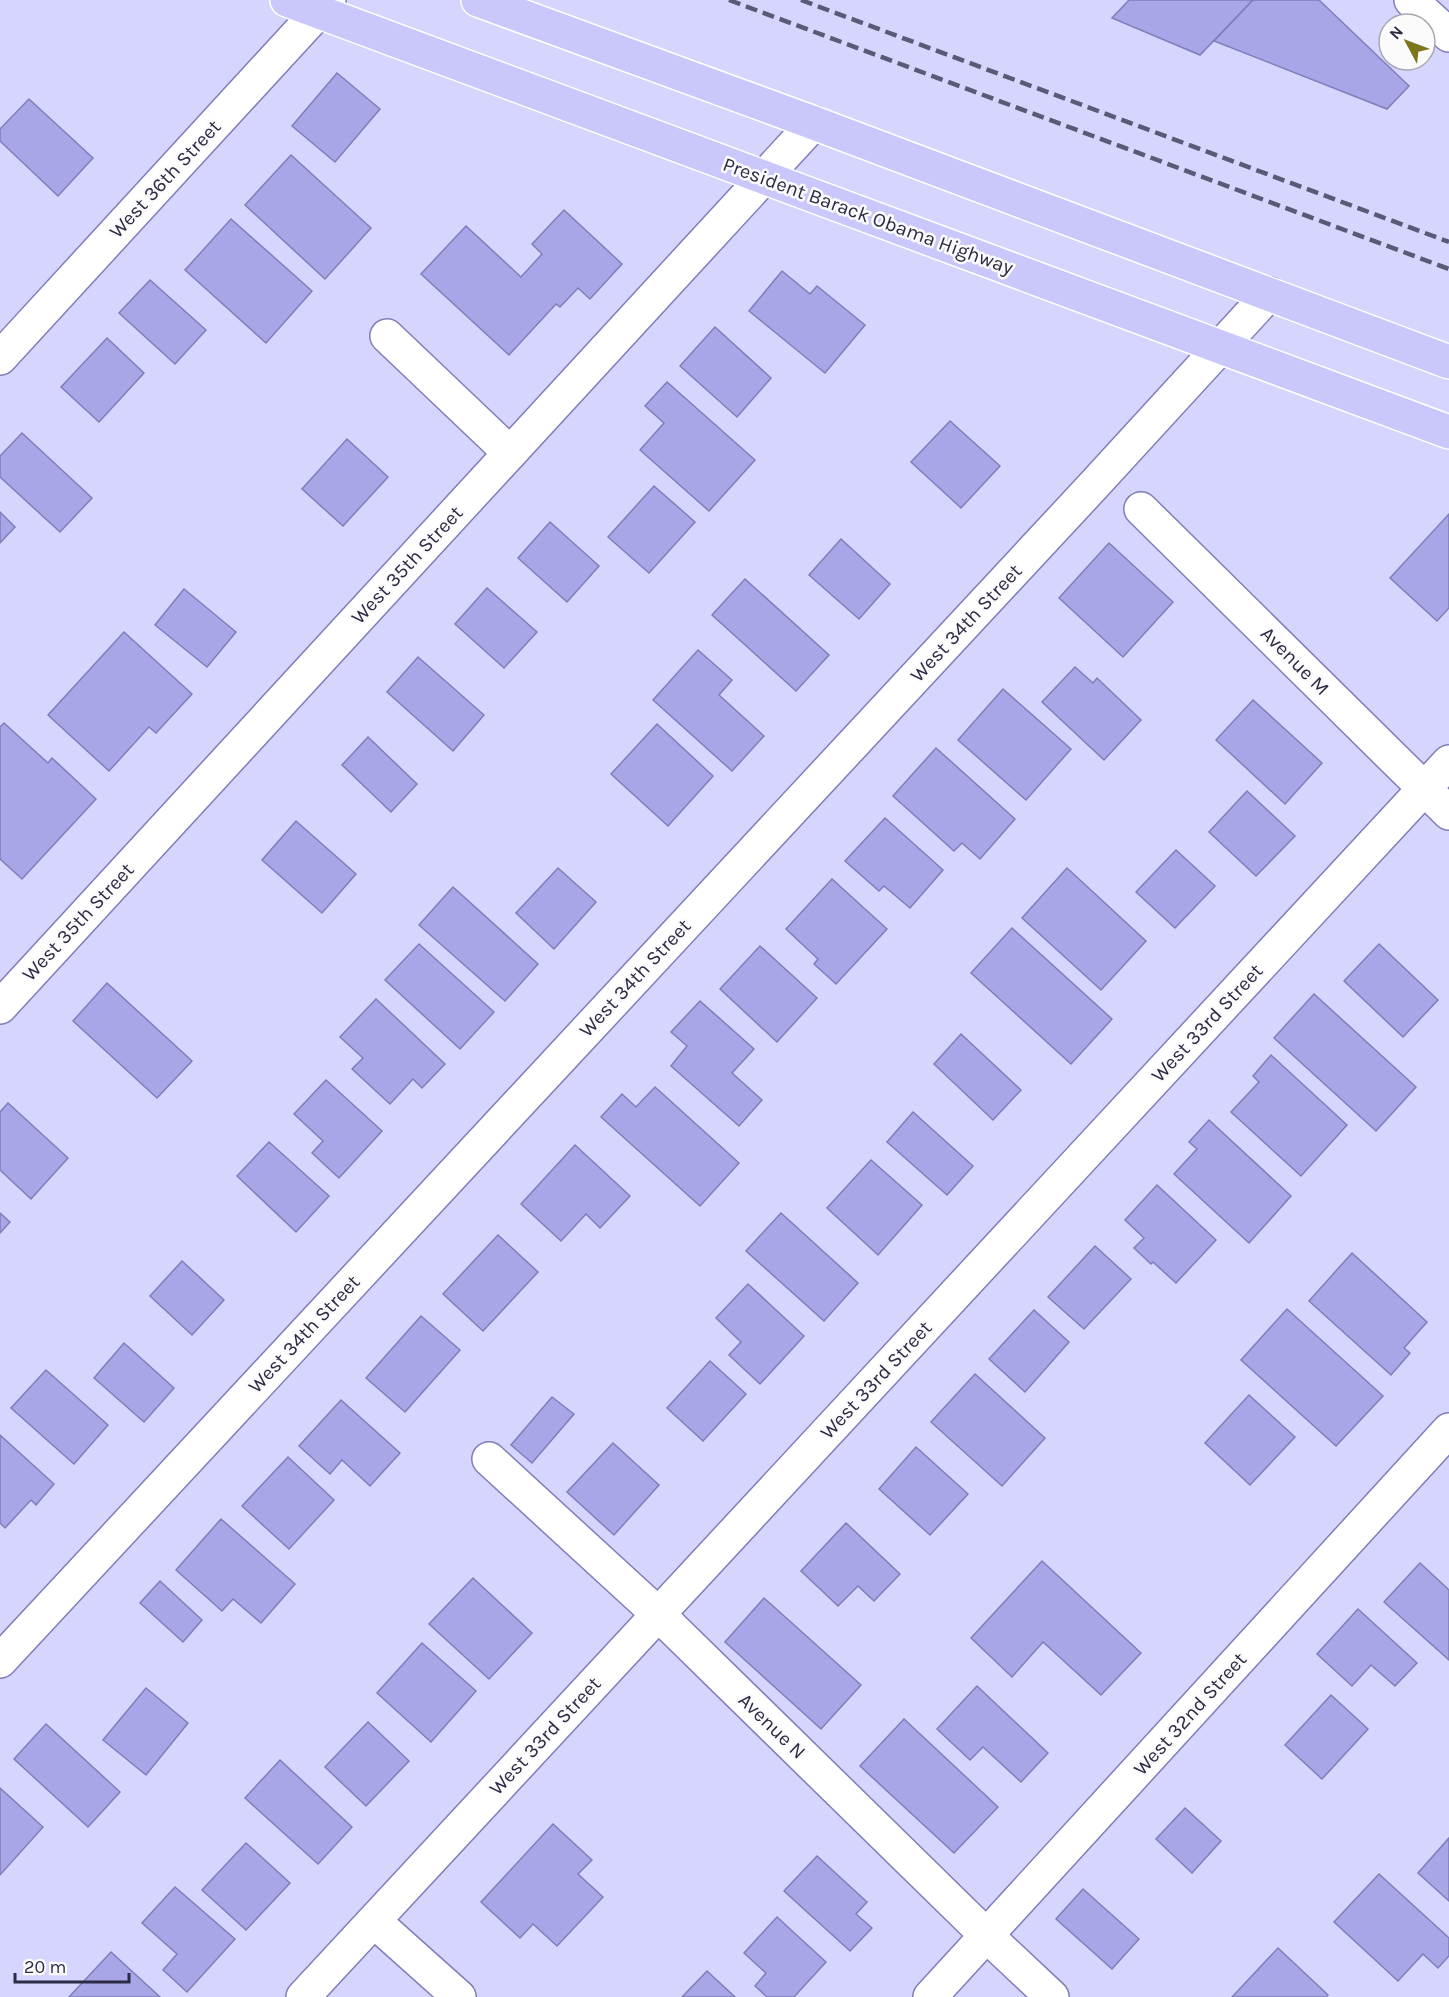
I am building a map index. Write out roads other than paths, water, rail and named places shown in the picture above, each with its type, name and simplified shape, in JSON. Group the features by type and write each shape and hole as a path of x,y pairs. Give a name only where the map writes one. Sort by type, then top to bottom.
{"main road":[{"name":"President Barack Obama Highway","path":"287,0 324,6 763,177 1449,432"},
{"path":"478,0 814,123 1449,362"}],"street":[{"name":"West 36th Street","path":"0,358 324,6"},
{"name":"West 35th Street","path":"0,1007 814,123"},
{"name":"West 34th Street","path":"0,1661 1269,294"},
{"path":"387,336 510,453"},
{"name":"Avenue M","path":"1141,509 1423,790 1449,813"},
{"name":"West 33rd Street","path":"303,1997 1449,762"},
{"name":"West 32nd Street","path":"930,1997 1449,1430"},
{"name":"Avenue N","path":"489,1459 658,1614 1052,1997"},
{"path":"374,1921 459,1997"}],"railway":[{"path":"729,0 1449,269"},
{"path":"801,0 1449,242"}]}
